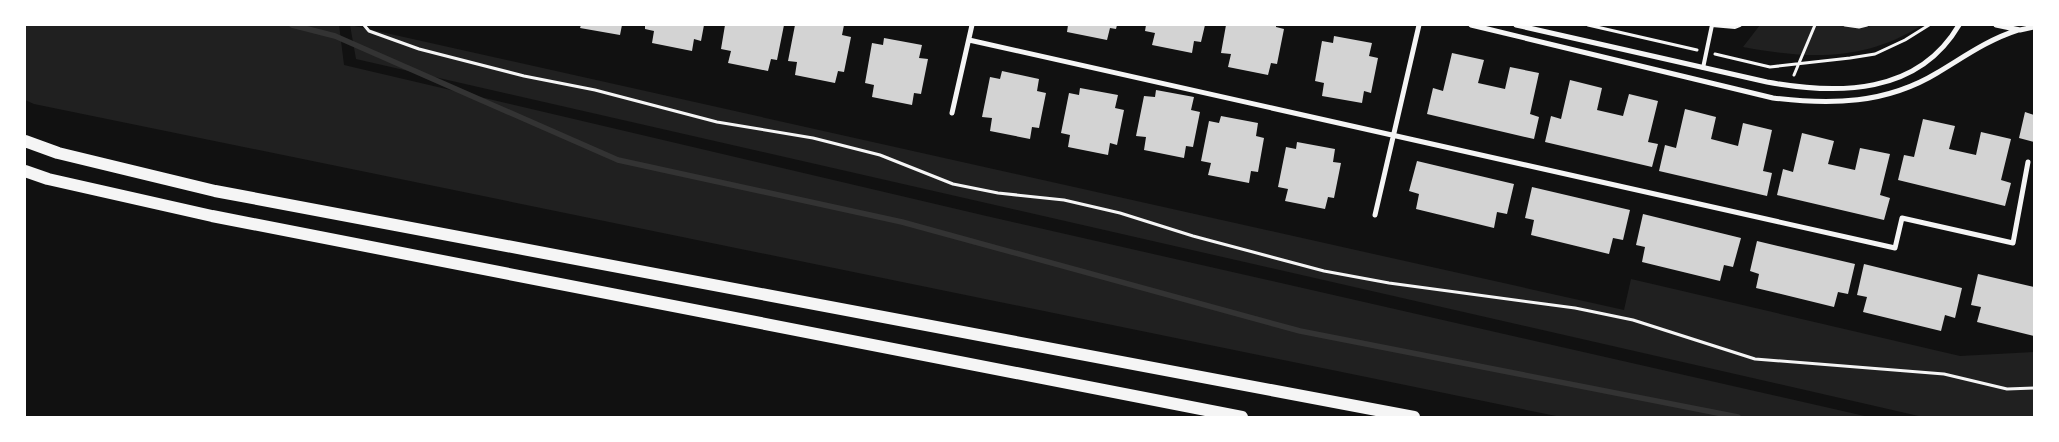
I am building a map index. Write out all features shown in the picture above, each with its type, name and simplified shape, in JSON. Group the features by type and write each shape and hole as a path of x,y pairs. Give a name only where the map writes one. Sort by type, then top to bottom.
{"main road":[{"path":"25,141 58,153 215,190 1414,417"},
{"path":"25,171 48,179 222,218 1242,417"}],"street":[{"path":"952,113 972,25"},
{"path":"1375,215 1419,25"},
{"path":"1471,25 1773,98 1824,103 1863,100 1909,87 1937,73 1984,43 2018,30 2034,27"},
{"path":"1516,25 1791,87 1841,89 1865,87 1893,80 1927,64 1949,41 1959,25"},
{"path":"1996,25 2018,30"},
{"path":"969,40 1895,248 1902,218 2013,243 2028,162"}],"lane":[{"path":"1703,68 1712,25 1735,27 1740,25"}],"path":[{"path":"364,25 369,31 419,49 524,76 595,90 717,122 813,138 880,155 953,184 998,193 1074,202 1120,213 1193,236 1324,271 1512,301 1575,308 1633,320 1755,359 1944,374 2007,389 2034,388"},
{"path":"1588,25 1770,67 1875,54 1905,40 1929,25"},
{"path":"1791,87 1797,63 1816,25"},
{"path":"1845,25 1859,27 1867,25"}],"shaded area":[{"path":"25,25 339,25 344,65 982,215 1869,417 1561,417 34,104 25,100"},
{"path":"350,25 1624,310 1631,279 1960,356 2034,352 2034,417 1923,417 356,59"},
{"path":"1760,25 1922,25 1879,46 1835,54 1813,55 1790,54 1743,47"}],"building":[{"path":"581,25 622,25 620,35 580,28"},
{"path":"645,25 704,25 701,41 694,39 692,51 652,43 654,31 645,29"},
{"path":"725,25 784,25 777,60 771,59 768,71 728,63 731,51 721,49"},
{"path":"795,25 844,25 842,35 851,37 844,72 838,71 835,83 795,75 797,62 788,61"},
{"path":"1068,25 1117,25 1116,29 1110,28 1107,40 1067,32"},
{"path":"1146,25 1205,25 1201,42 1194,41 1192,53 1152,45 1155,33 1145,31"},
{"path":"1226,25 1276,25 1276,27 1284,29 1277,64 1271,63 1268,75 1228,67 1231,54 1221,53"},
{"path":"1334,36 1372,43 1369,56 1378,58 1371,93 1364,91 1362,103 1322,96 1324,83 1315,81 1322,41 1333,43"},
{"path":"884,38 922,45 919,58 928,59 921,94 914,93 912,105 872,97 874,85 865,83 872,43 883,45"},
{"path":"1452,53 1484,60 1478,83 1505,89 1510,67 1539,73 1530,114 1539,117 1534,139 1427,114 1433,88 1443,91"},
{"path":"1002,71 1039,79 1037,91 1046,93 1039,128 1032,127 1030,139 990,131 992,118 982,117 990,77 1000,79"},
{"path":"1570,80 1602,88 1597,110 1623,116 1629,94 1658,101 1648,142 1658,144 1652,167 1545,142 1551,116 1561,119"},
{"path":"1080,88 1118,95 1115,108 1124,110 1117,145 1110,143 1108,155 1068,147 1070,135 1061,133 1069,93 1079,95"},
{"path":"1156,90 1194,97 1191,110 1200,112 1193,147 1186,146 1184,158 1144,150 1146,137 1136,136 1144,96 1155,97"},
{"path":"1685,109 1716,117 1711,139 1738,146 1743,123 1772,130 1763,171 1772,173 1767,196 1659,171 1665,145 1676,148"},
{"path":"2025,112 2034,115 2034,142 2019,138"},
{"path":"1221,116 1258,123 1256,136 1264,138 1258,172 1251,171 1249,183 1208,175 1211,163 1201,161 1209,121 1219,123"},
{"path":"1923,119 1955,126 1949,149 1976,155 1981,132 2011,139 2001,180 2011,183 2005,206 1898,180 1904,155 1914,157"},
{"path":"1802,133 1834,141 1828,164 1855,170 1860,148 1890,154 1880,195 1890,198 1884,220 1777,195 1783,169 1793,172"},
{"path":"1297,142 1335,149 1333,162 1341,163 1334,198 1328,197 1325,209 1285,201 1288,189 1278,187 1286,147 1296,149"},
{"path":"1417,161 1514,184 1507,214 1497,212 1494,228 1416,209 1419,194 1409,191"},
{"path":"1532,187 1630,210 1623,240 1613,238 1609,254 1531,235 1534,220 1525,218"},
{"path":"1643,214 1741,238 1733,267 1724,265 1720,281 1642,262 1645,247 1636,245"},
{"path":"1757,241 1855,264 1848,294 1838,292 1834,307 1756,288 1759,274 1750,271"},
{"path":"1864,264 1962,288 1955,318 1945,315 1941,331 1863,312 1867,297 1857,295"},
{"path":"1978,274 2034,287 2034,336 1977,322 1981,307 1971,305"}],"waterway":[{"path":"292,25 335,36 618,160 902,222 1300,331 1738,417"}]}
